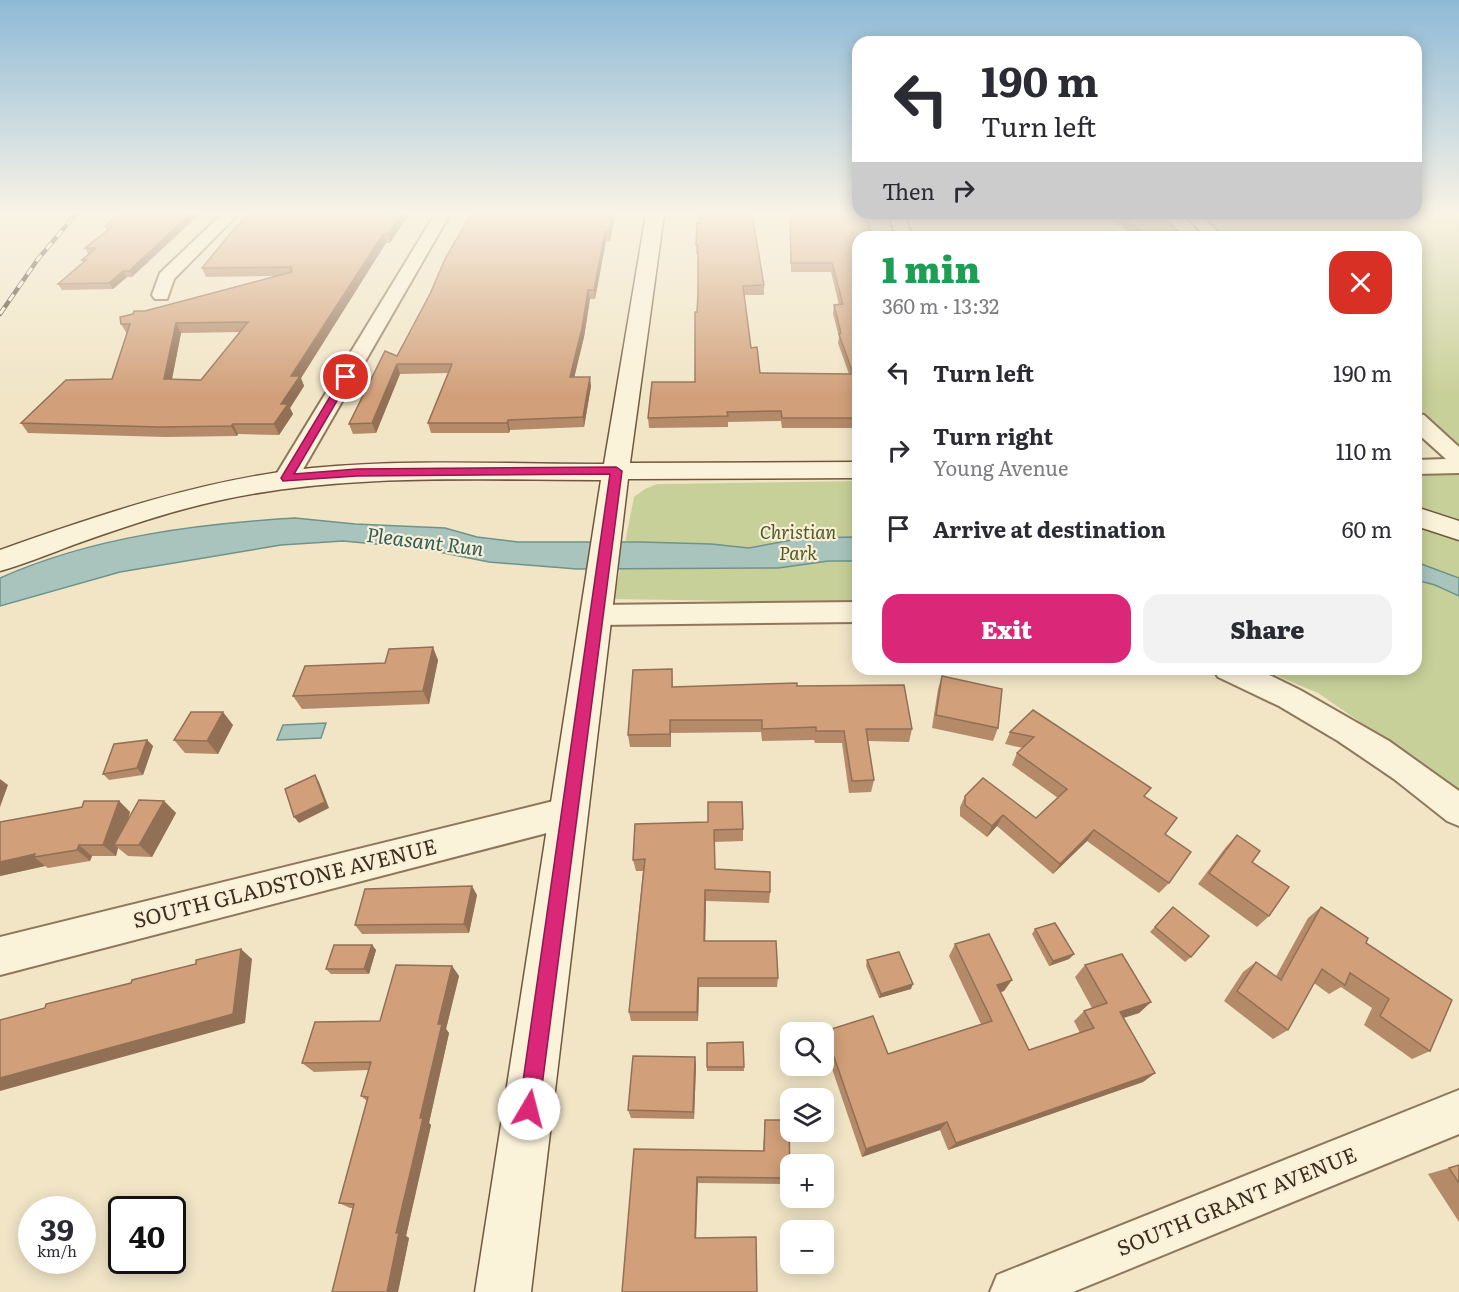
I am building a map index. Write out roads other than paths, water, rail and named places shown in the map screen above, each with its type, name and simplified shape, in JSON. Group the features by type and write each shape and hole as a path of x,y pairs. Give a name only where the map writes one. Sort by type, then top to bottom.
{"street":[{"path":"161,295 169,274"},
{"path":"286,478 407,274"},
{"path":"503,1292 616,471 646,274"},
{"path":"1422,425 1459,459"},
{"path":"1422,467 1459,466"},
{"path":"0,561 158,506 224,489 286,478 357,473 852,470"},
{"path":"1422,518 1459,531"},
{"path":"600,598 852,612"},
{"path":"1241,675 1289,698 1368,744 1408,771 1459,812"},
{"name":"SOUTH GLADSTONE AVENUE","path":"0,956 570,812"},
{"name":"SOUTH GRANT AVENUE","path":"1014,1292 1459,1112"}],"water":[{"name":"Pleasant Run","path":"295,518 355,524 445,528 477,537 518,542 641,542 711,544 749,548 803,538 852,537 852,561 829,561 778,568 577,569 489,562 419,548 343,541 281,545 120,572 0,606 0,578 35,564 71,552 144,535 220,524"},
{"path":"1422,564 1459,578 1459,596 1422,582"},
{"path":"326,723 321,738 277,740 283,725"}],"railway":[{"path":"0,314 27,274"}],"park label":[{"name":"Christian Park","path":"798,543"}]}
